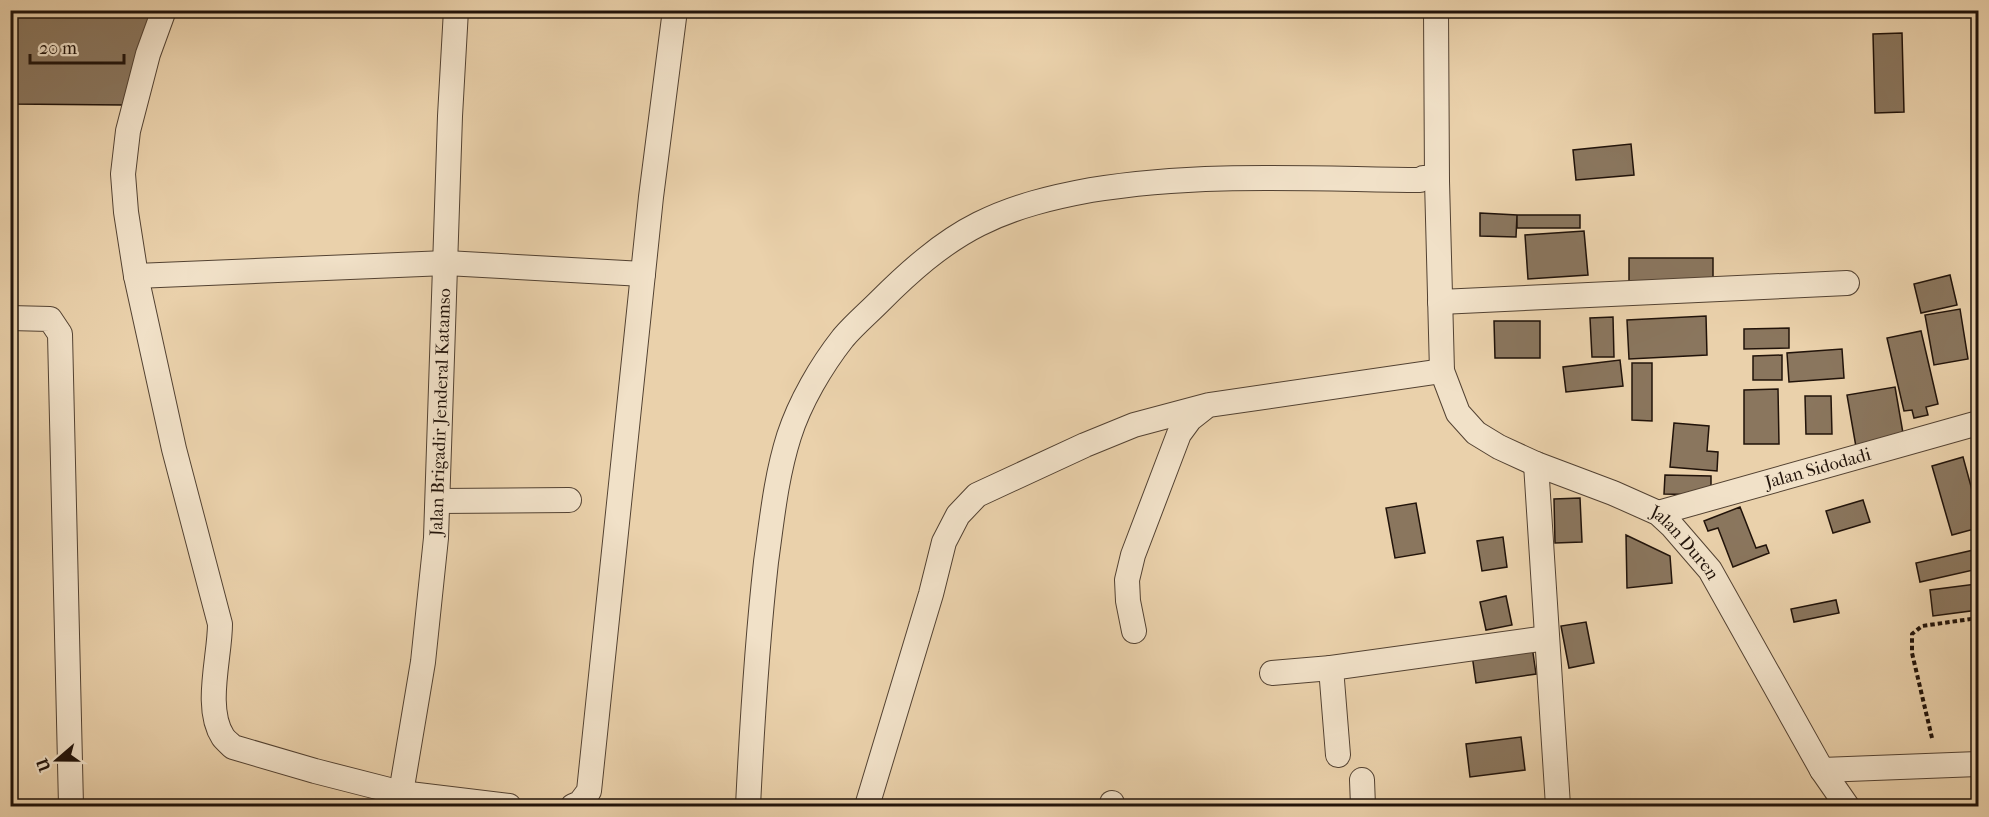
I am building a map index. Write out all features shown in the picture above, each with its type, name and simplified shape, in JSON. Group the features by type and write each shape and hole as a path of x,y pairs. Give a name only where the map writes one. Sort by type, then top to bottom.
{"street":[{"path":"164,10 148,54 128,131 123,174 126,212 136,276 174,449 220,624 220,647 214,687 215,716 223,738 233,747 315,771 395,800 509,807"},
{"name":"Jalan Brigadir Jenderal Katamso","path":"395,800 423,662 436,538 456,10"},
{"path":"573,807 580,803 589,791 643,274 675,10"},
{"name":"Jalan Duren","path":"1436,10 1430,181 1443,370 1458,413 1476,432 1499,447 1658,513 1690,545 1710,570 1822,770 1847,807"},
{"path":"748,807 753,686 778,477 790,433 812,386 844,338 887,294 933,253 979,224 1043,199 1173,179 1244,177 1430,181"},
{"path":"136,276 446,263 643,274"},
{"path":"1440,302 1847,283"},
{"path":"10,318 50,319 60,334 71,807"},
{"path":"867,807 931,594 944,542 958,515 977,495 1085,445 1134,426 1209,405 1443,370"},
{"path":"1134,632 1128,601 1127,580 1133,555 1179,434 1190,419 1209,405"},
{"name":"Jalan Sidodadi","path":"1658,513 1978,423"},
{"path":"1536,464 1558,807"},
{"path":"438,501 569,500"},
{"path":"1272,673 1331,668 1547,638"},
{"path":"1331,668 1338,754"},
{"path":"1822,770 1978,764"},
{"path":"1362,780 1364,807"}],"path":[{"path":"1939,765 1912,653 1912,634 1922,626 1978,618"}],"building":[{"path":"10,10 154,10 124,105 10,104"},
{"path":"1902,33 1904,112 1875,113 1873,34"},
{"path":"1631,144 1634,175 1576,180 1573,150"},
{"path":"1480,213 1517,215 1516,237 1480,236"},
{"path":"1517,215 1580,215 1580,228 1517,228"},
{"path":"1584,231 1588,275 1528,279 1525,235"},
{"path":"1629,258 1713,258 1713,288 1629,288"},
{"path":"1950,275 1957,305 1921,313 1914,284"},
{"path":"1960,309 1968,359 1934,365 1925,315"},
{"path":"1706,316 1707,355 1629,359 1627,320"},
{"path":"1613,317 1614,357 1592,357 1590,318"},
{"path":"1494,321 1540,321 1540,358 1495,358"},
{"path":"1789,328 1789,348 1744,349 1744,329"},
{"path":"1921,331 1938,404 1926,407 1928,415 1914,418 1912,410 1904,411 1887,338"},
{"path":"1842,349 1844,378 1789,382 1787,353"},
{"path":"1782,355 1782,380 1753,380 1753,356"},
{"path":"1620,360 1623,386 1566,392 1563,367"},
{"path":"1632,363 1652,363 1652,421 1632,420"},
{"path":"1895,387 1904,439 1856,447 1847,395"},
{"path":"1778,389 1779,444 1744,444 1744,390"},
{"path":"1805,396 1831,396 1832,434 1806,434"},
{"path":"1674,423 1709,426 1707,451 1718,452 1717,471 1670,467"},
{"path":"1963,457 1978,512 1978,528 1952,535 1932,466"},
{"path":"1665,475 1711,476 1711,495 1664,494"},
{"path":"1580,498 1582,542 1555,543 1554,499"},
{"path":"1863,500 1870,522 1833,533 1826,511"},
{"path":"1416,503 1425,553 1395,558 1386,508"},
{"path":"1740,507 1756,548 1766,545 1769,553 1733,567 1718,528 1708,531 1704,521"},
{"path":"1626,535 1670,556 1672,583 1627,588"},
{"path":"1503,537 1507,567 1482,571 1477,541"},
{"path":"1978,549 1978,569 1920,582 1916,563"},
{"path":"1976,584 1978,610 1933,616 1930,590"},
{"path":"1506,596 1512,625 1486,630 1480,602"},
{"path":"1836,600 1839,613 1794,622 1791,609"},
{"path":"1586,622 1594,663 1569,668 1561,626"},
{"path":"1532,646 1536,674 1476,683 1472,655"},
{"path":"1521,737 1525,770 1470,777 1466,744"}]}
